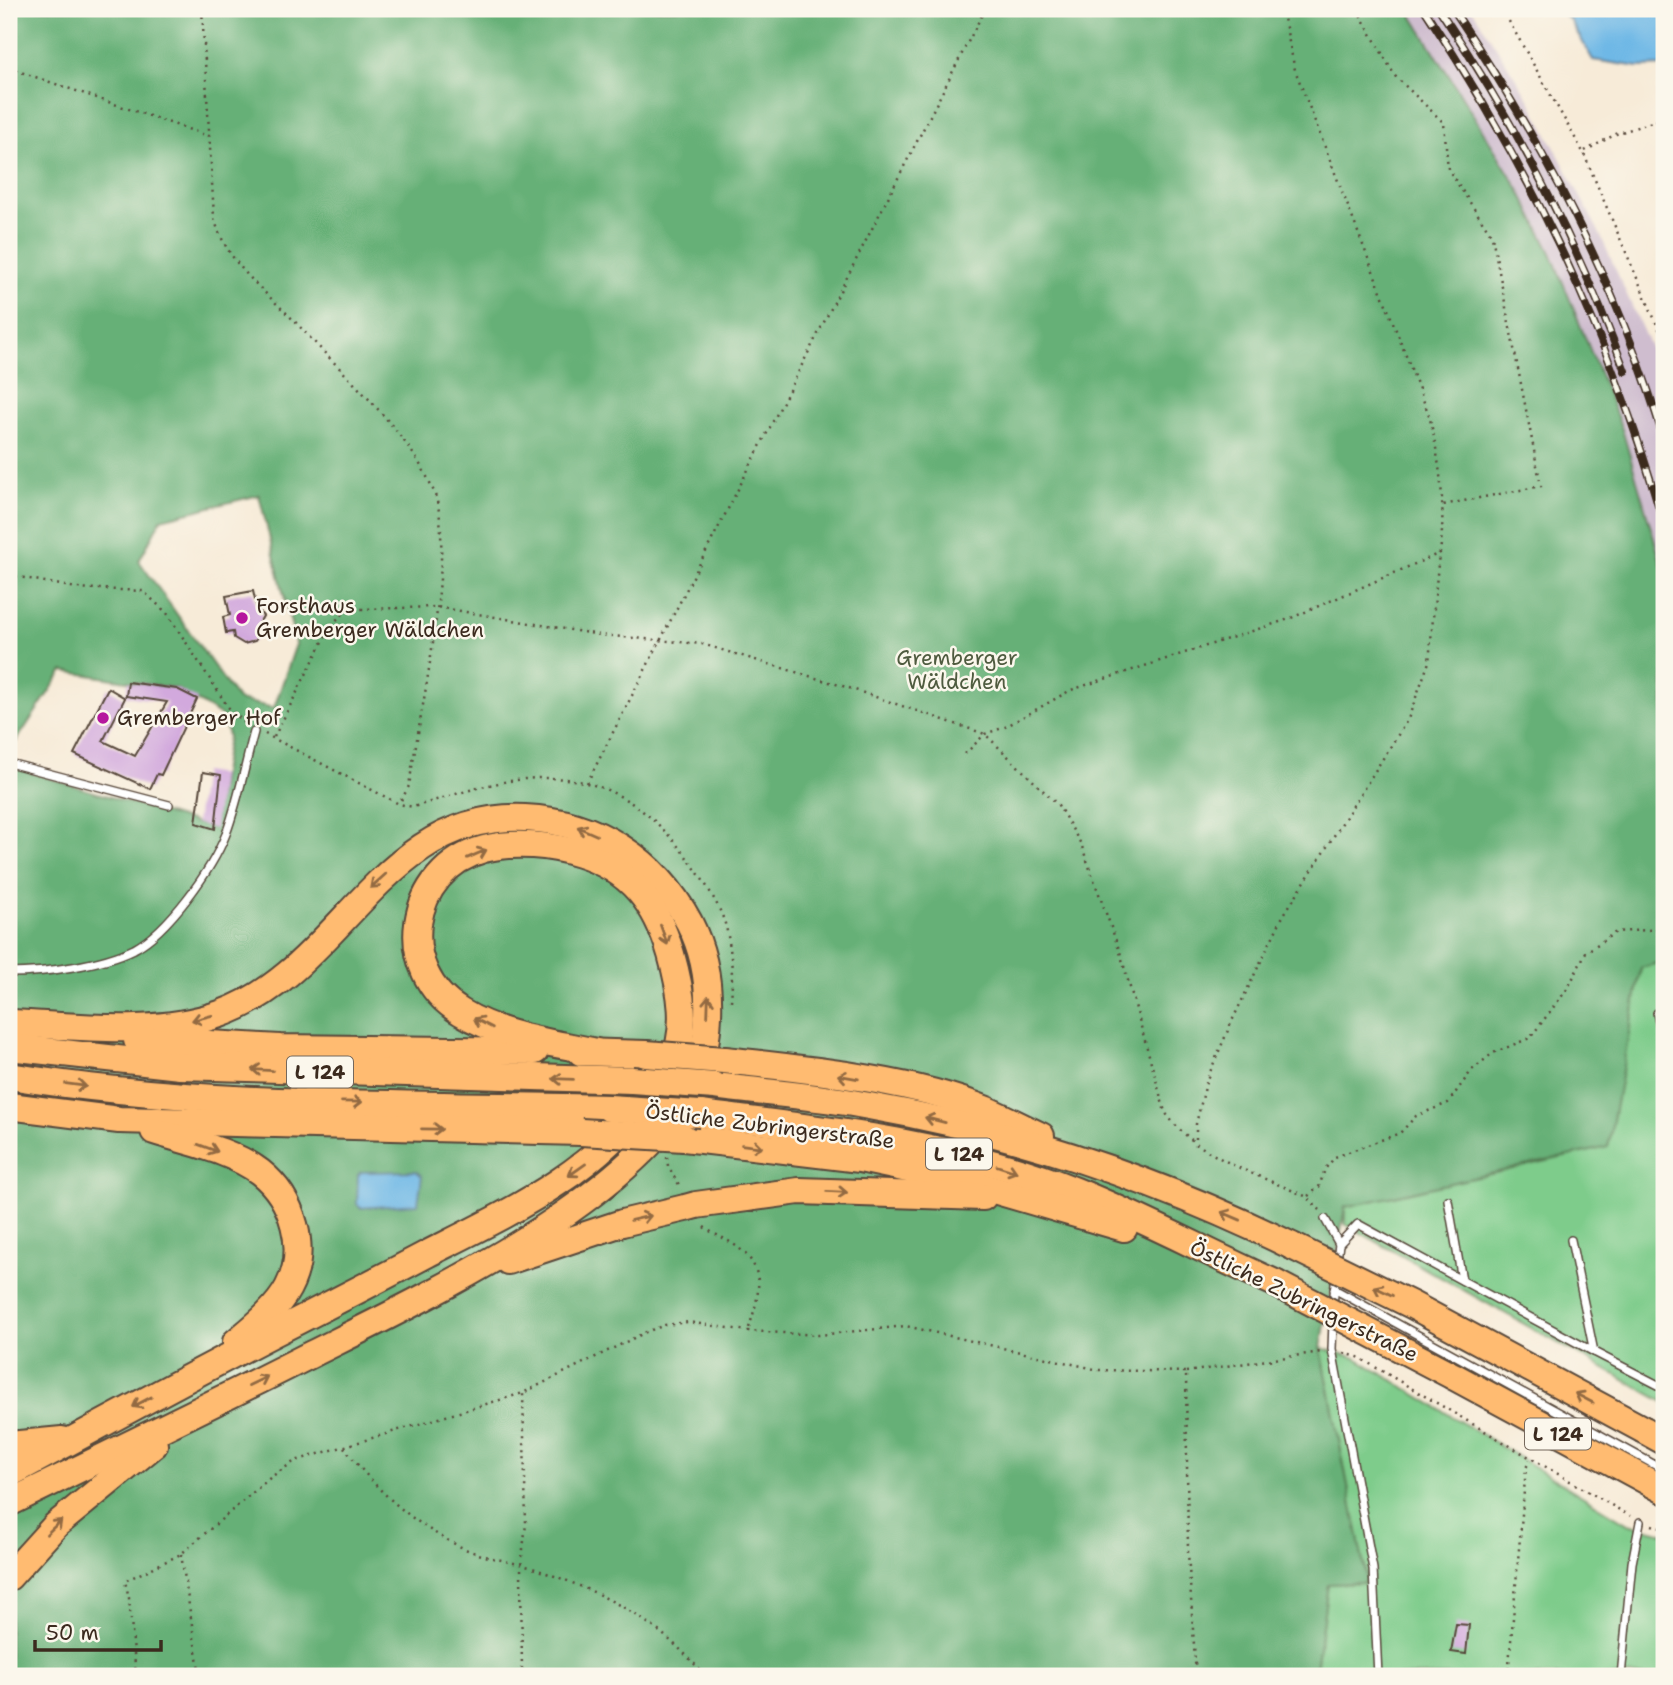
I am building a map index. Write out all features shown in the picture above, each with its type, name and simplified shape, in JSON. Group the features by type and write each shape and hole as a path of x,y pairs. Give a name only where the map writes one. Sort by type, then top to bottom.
{"highway":[{"path":"9,1023 141,1030 223,1013 295,969 338,927 363,894 397,864 447,833 486,821 524,818 572,824 624,847 668,886 692,927 709,993 708,1018 698,1069 685,1099 666,1124 620,1170 566,1213 460,1277 9,1503"},
{"path":"9,1474 202,1370 531,1202 587,1163 613,1140 640,1109 672,1063 682,1024 681,998 664,929 641,892 608,863 565,849 528,845 482,850 440,875 421,904 416,941 425,978 457,1010 500,1032 596,1052"},
{"path":"9,1023 108,1038 200,1045 646,1054 811,1070 934,1094 986,1110 1096,1162"},
{"name":"Östliche Zubringerstraße","path":"9,1048 192,1067 632,1080 867,1105 1096,1162 1205,1205 1412,1305 1664,1441"},
{"name":"Östliche Zubringerstraße","path":"9,1076 146,1093 274,1100 609,1108 700,1114 863,1133 961,1155 1075,1191 1275,1283 1664,1490"},
{"path":"9,1106 119,1120 581,1132 684,1138 860,1159 956,1180 1203,1250"},
{"path":"119,1120 214,1150 258,1171 285,1197 296,1232 297,1261 289,1287 262,1319 202,1370"},
{"path":"460,1277 622,1223 691,1206 799,1191 1020,1198"},
{"path":"9,1577 56,1525 197,1411"},
{"path":"9,1445 74,1439"}],"lane":[{"path":"9,973 109,959 136,948 181,907 208,874 226,834 254,732"},
{"path":"9,763 169,805"},
{"path":"1657,1013 1664,1047"},
{"path":"1448,1200 1462,1280"},
{"path":"1325,1219 1339,1244 1332,1349 1373,1569 1378,1676"},
{"path":"1339,1244 1358,1224 1664,1388"},
{"path":"1571,1240 1594,1352"},
{"path":"1334,1289 1664,1470"},
{"path":"1621,1676 1632,1563 1640,1522"}],"path":[{"path":"202,9 208,136 214,217 218,233 233,261 377,408 423,470 435,493 440,523 437,607 408,786 399,804"},
{"path":"9,575 76,587 143,591 167,613 228,707 254,732 274,737 399,804 413,807 508,780 551,778 587,783 985,9"},
{"path":"1196,1146 1196,1124 1207,1079 1272,939 1338,828 1408,719 1429,662 1440,553 1442,475 1429,415 1295,71 1282,9"},
{"path":"1357,9 1395,76 1444,123 1448,169 1492,236 1541,486 1443,505"},
{"path":"1502,9 1583,152 1664,341"},
{"path":"9,68 208,136"},
{"path":"1583,152 1616,134 1664,118"},
{"path":"965,754 985,734 1004,727 1071,690 1289,619 1440,553"},
{"path":"274,737 331,624 344,613 437,607 600,635 663,638 702,644 794,671 985,734 1058,805 1081,844 1120,952 1165,1112 1178,1131 1196,1146 1307,1197 1316,1204 1325,1219"},
{"path":"1307,1197 1319,1187 1325,1169 1335,1157 1400,1133 1416,1116 1448,1103 1472,1070 1493,1053 1530,1038 1568,988 1586,952 1616,932 1664,929"},
{"path":"136,1676 125,1581 181,1554 271,1477 295,1461 523,1393 646,1332 665,1325 688,1322 748,1331 819,1335 906,1326 1098,1370 1186,1372 1308,1356 1332,1349 1358,1357 1640,1522"},
{"path":"1186,1372 1188,1552 1196,1676"},
{"path":"522,1676 521,1566 526,1524 523,1393"},
{"path":"344,1447 367,1478 423,1526 470,1551 585,1589 645,1618 705,1676"},
{"path":"1508,1676 1526,1468 1530,1460"},
{"path":"181,1554 200,1676"}],"shaded area":[{"path":"1408,9 1472,9 1529,99 1598,230 1657,362 1664,386 1664,573 1622,429 1551,253 1520,191"}],"green space":[{"name":"Gremberger Wäldchen","path":"9,9 1408,9 1520,191 1551,253 1622,429 1664,573 1664,961 1641,968 1608,1147 1345,1207 1321,1348 1366,1578 1364,1583 1328,1584 1315,1676 9,1676 9,766 213,828 228,737 225,722 228,720 177,689 63,671 9,752","holes":["259,495 296,644 274,708 238,700 139,561 161,519"]},
{"path":"1664,961 1664,1402 1345,1224 1345,1207 1608,1147 1641,967"},
{"path":"1321,1348 1356,1358 1628,1524 1664,1533 1664,1676 1315,1676 1328,1584 1364,1583 1366,1578"}],"water":[{"path":"1557,9 1664,9 1664,66 1639,67 1593,60 1570,20"},
{"path":"416,1171 422,1176 418,1204 360,1208 357,1204 358,1175 361,1172"}],"building":[{"name":"Forsthaus Gremberger Wäldchen","path":"253,591 257,609 263,616 259,623 261,631 255,641 244,644 234,638 233,632 226,633 223,617 230,615 226,596"},
{"path":"128,682 177,689 197,699 161,775 157,774 150,789 74,754 108,688 125,698 103,741 135,756 167,702 126,696"},
{"path":"203,772 221,775 215,829 196,823"},
{"path":"1456,1624 1469,1625 1466,1654 1451,1652"}],"railway":[{"path":"1424,9 1500,132 1565,257 1619,387 1664,525"},
{"path":"1439,9 1494,96 1543,184 1587,276 1625,371"},
{"path":"1453,9 1517,111 1575,216 1624,326 1664,440"}],"place":[{"name":"Forsthaus Gremberger Wäldchen","path":"242,618"},
{"name":"Gremberger Hof","path":"103,718"}]}
